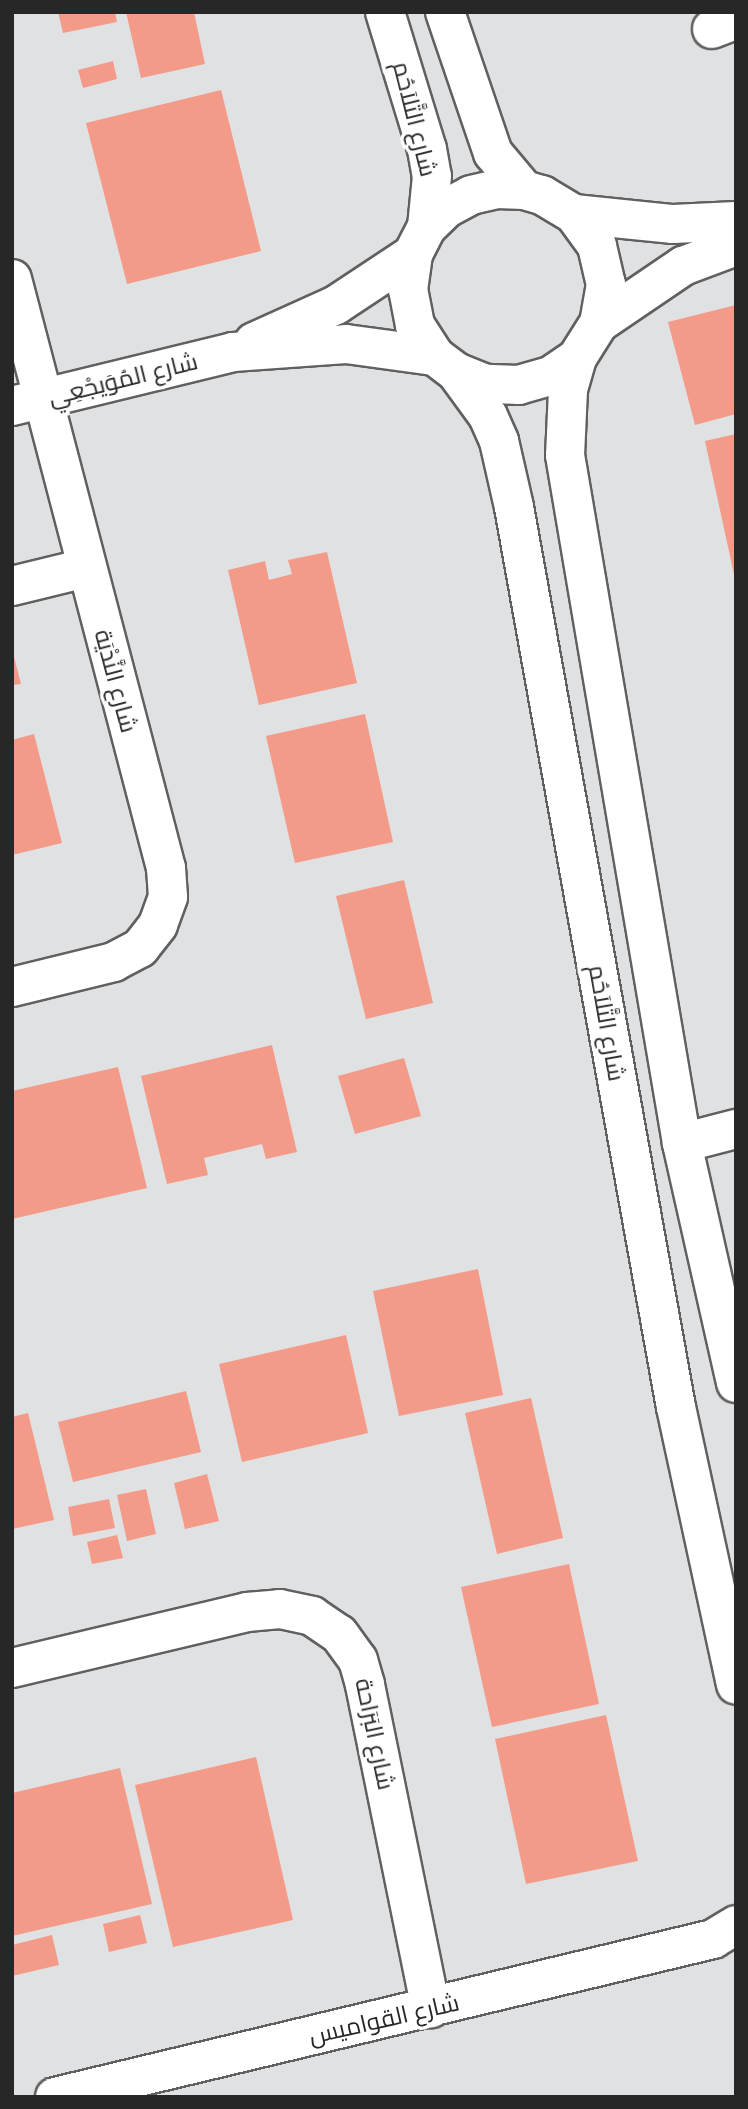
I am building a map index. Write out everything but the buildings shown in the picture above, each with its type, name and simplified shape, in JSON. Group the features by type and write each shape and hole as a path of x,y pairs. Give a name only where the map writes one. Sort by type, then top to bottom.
{"street":[{"name":"شارع التَّلاَحُم","path":"385,12 427,149 432,176 420,240"},
{"path":"445,12 493,153 524,190"},
{"path":"577,358 550,376 519,385 486,384 446,364 415,325 408,290 420,240 447,208 471,195 497,189 524,190 542,195 574,214 597,246 606,284 599,323 577,358 568,390 565,455 682,1143 736,1383"},
{"path":"574,214 673,224 736,221"},
{"name":"شارع المُوَيجْعِي","path":"233,352 336,305 420,240"},
{"path":"599,323 683,266 736,246"},
{"name":"شارع النَّدْيَة","path":"12,279 27,402 86,568 166,868 167,897 158,925 140,948 114,962 12,987"},
{"name":"شارع المُوَيجْعِي","path":"27,402 233,352 346,344 406,349 446,364"},
{"name":"شارع التَّلاَحُم","path":"446,364 488,416 499,441 514,507 674,1394 736,1685"},
{"path":"12,586 86,568"},
{"path":"682,1143 736,1129"},
{"name":"شارع البَرَاحة","path":"12,1668 247,1612 280,1609 312,1616 339,1634 358,1660 365,1685 431,2008"},
{"name":"شارع القواميس","path":"55,2097 728,1935"}]}
